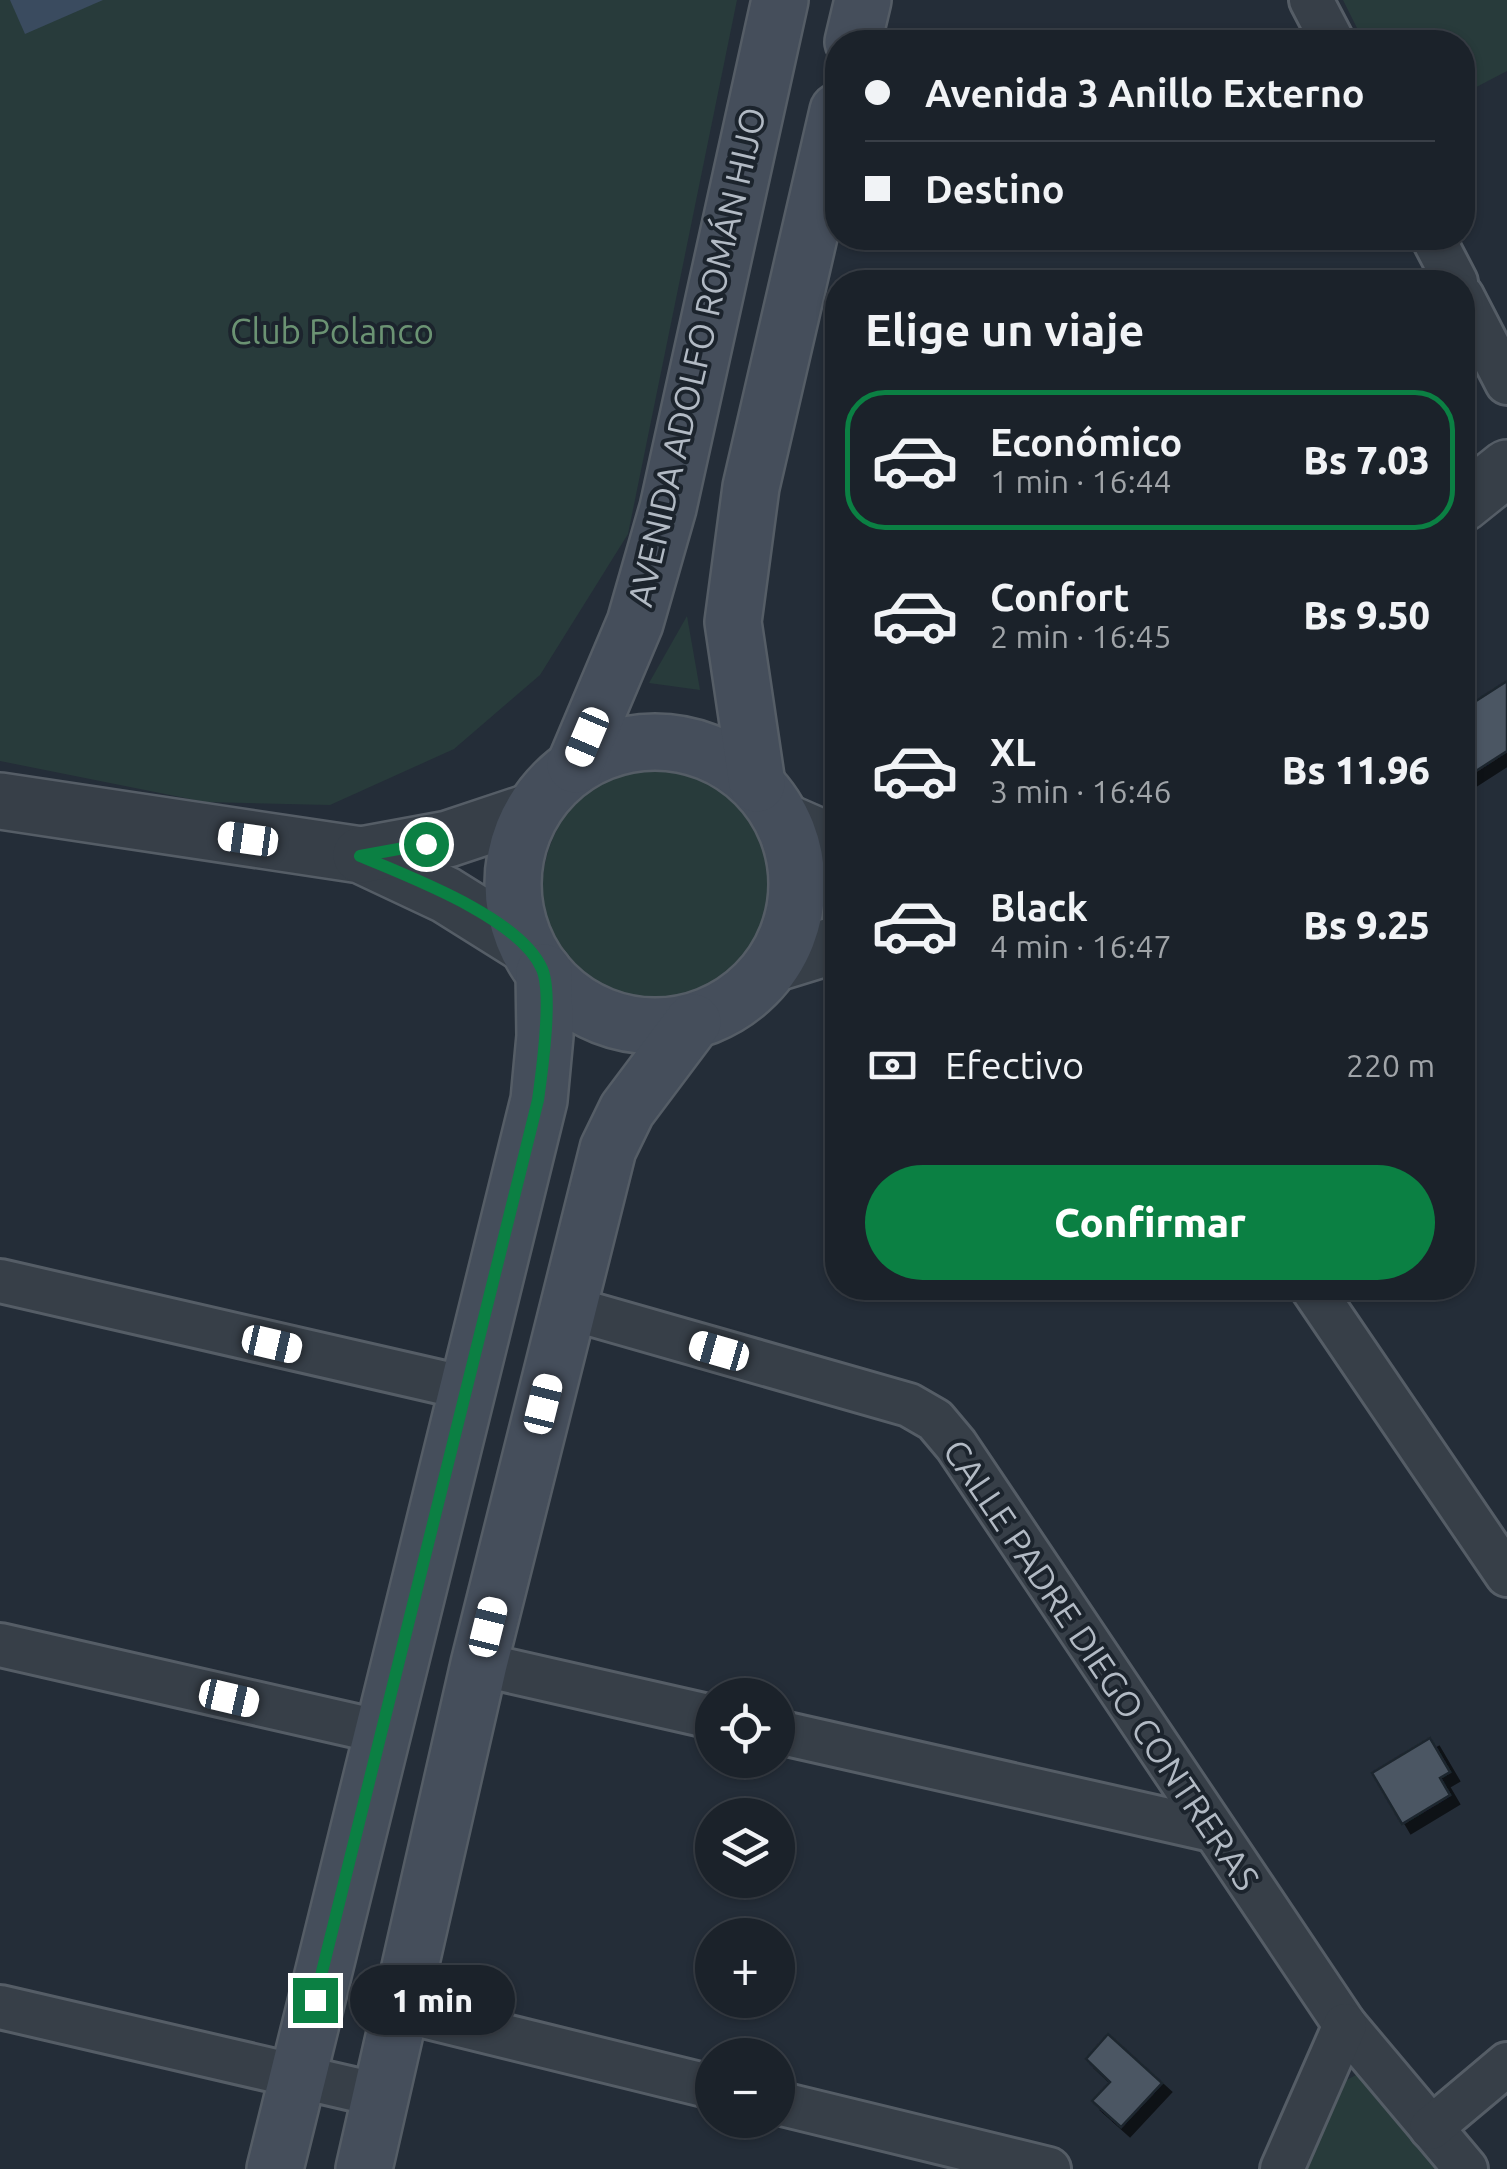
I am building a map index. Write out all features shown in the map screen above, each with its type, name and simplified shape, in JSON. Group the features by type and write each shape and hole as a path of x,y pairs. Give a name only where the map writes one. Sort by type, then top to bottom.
{"main road":[{"name":"AVENIDA ADOLFO ROMÁN HIJO","path":"576,765 635,623 668,508 780,0"},
{"path":"856,30 863,0"},
{"path":"535,958 574,1000 611,1019 652,1026 693,1022 738,999 773,964 790,931 798,894 795,856 770,802 733,622 751,486 825,168"},
{"path":"275,2169 538,1100 545,1036 535,958 514,900 516,854 532,811 551,785 576,765 620,745 670,741 717,754 770,802"},
{"path":"364,2169 479,1664 608,1149 627,1110 693,1022"},
{"path":"538,1100 566,1308"}],"street":[{"path":"1311,0 1327,30"},
{"path":"1475,321 1507,383"},
{"path":"1475,494 1507,468"},
{"path":"0,801 360,856 446,895 535,958"},
{"path":"770,802 825,837"},
{"path":"360,856 448,839 532,811"},
{"path":"773,964 825,948"},
{"path":"0,1281 466,1388"},
{"path":"1320,1300 1507,1575"},
{"name":"CALLE PADRE DIEGO CONTRERAS","path":"566,1308 909,1405 936,1420 1344,2024 1466,2169"},
{"path":"0,1645 382,1732"},
{"path":"479,1664 695,1713"},
{"path":"795,1736 1212,1830"},
{"path":"0,2008 383,2096"},
{"path":"403,2011 695,2082"},
{"path":"1282,2169 1344,2024"},
{"path":"1431,2128 1507,2064"},
{"path":"795,2106 1049,2169"}],"green space":[{"name":"Club Polanco","path":"0,0 737,0 628,534 540,675 454,749 330,805 205,802 0,761"},
{"path":"1343,0 1507,0 1507,71 1475,88 1475,30 1358,30"},
{"path":"687,616 700,690 649,683"},
{"path":"667,763 712,773 748,800 767,836 771,878 762,920 741,959 710,988 670,1003 622,999 603,993 573,972 551,938 542,895 548,851 568,812 592,789"},
{"path":"1358,2074 1372,2078 1449,2169 1300,2169 1335,2086"}],"water":[{"path":"10,0 103,0 25,34"}],"building":[{"path":"1507,681 1507,751 1475,772 1475,702"},
{"path":"1430,1738 1450,1772 1440,1778 1450,1795 1402,1824 1372,1773"},
{"path":"1108,2034 1162,2083 1121,2127 1092,2101 1110,2082 1086,2059"}],"route":[{"path":"315,2000 514,1201 538,1100 545,1036 544,972 526,945 446,895 360,856 426,844"}]}
